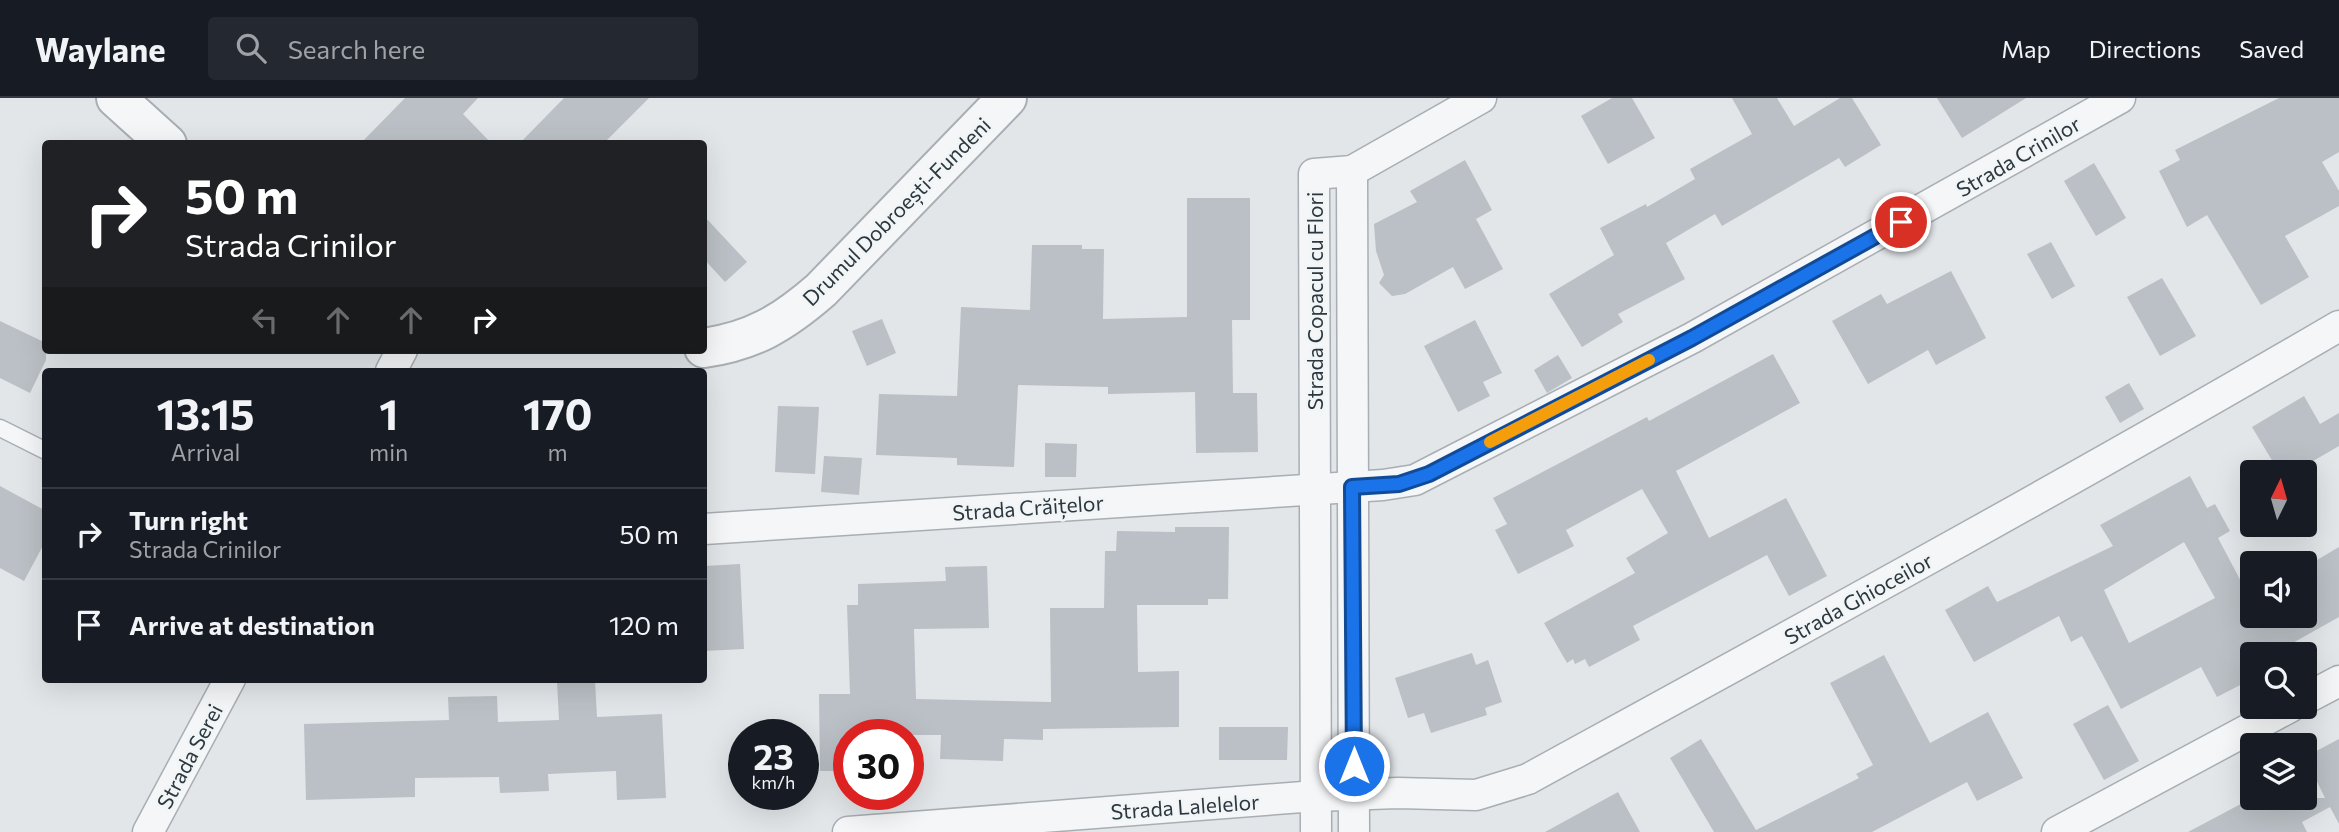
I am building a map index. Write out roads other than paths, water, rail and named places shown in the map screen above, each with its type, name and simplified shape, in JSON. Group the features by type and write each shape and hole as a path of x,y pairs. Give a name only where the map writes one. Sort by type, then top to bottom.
{"street":[{"path":"116,98 163,140"},
{"name":"Drumul Dobroești-Fundeni","path":"707,348 755,337 801,308 1007,98"},
{"path":"1352,171 1481,98"},
{"name":"Strada Crinilor","path":"1352,487 1399,484 1429,474 1704,332 2120,98"},
{"name":"Strada Copacul cu Flori","path":"1316,832 1314,174 1352,171 1354,832"},
{"name":"Strada Ghioceilor","path":"1354,794 1476,795 1528,779 2169,425 2339,326"},
{"name":"Strada Crăițelor","path":"707,529 1352,487"},
{"path":"2317,693 2339,681"},
{"name":"Strada Serei","path":"148,832 228,683"},
{"path":"2057,832 2268,719"},
{"name":"Strada Lalelelor","path":"848,832 1354,794"}],"lane":[{"path":"0,428 42,450"}]}
